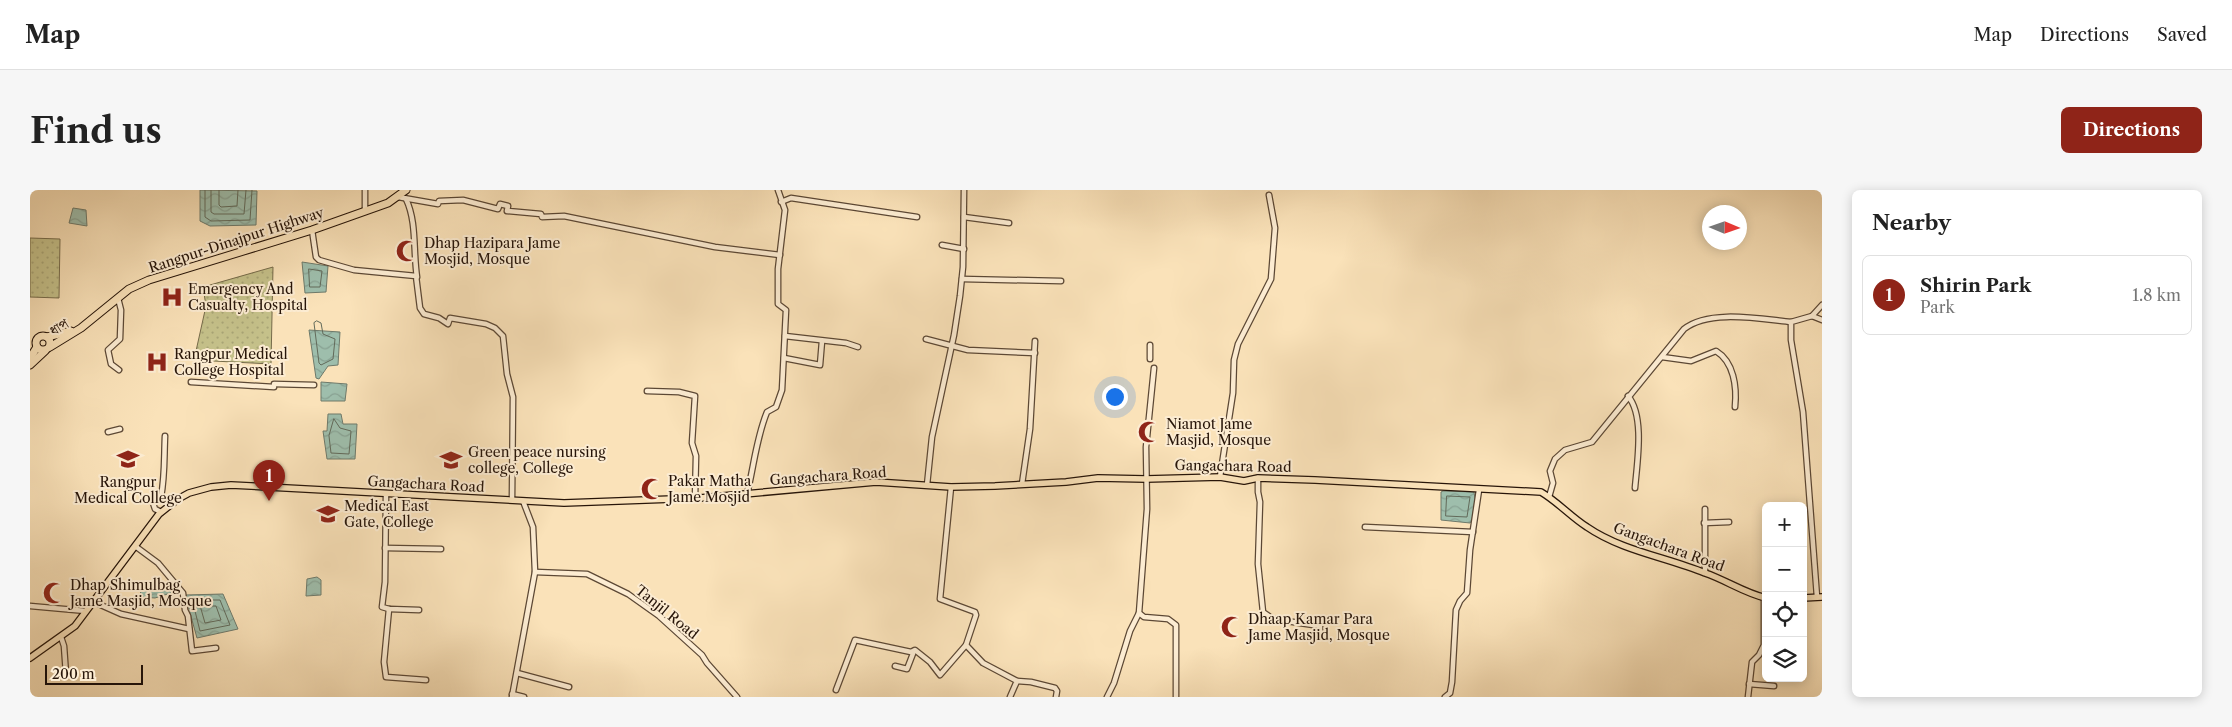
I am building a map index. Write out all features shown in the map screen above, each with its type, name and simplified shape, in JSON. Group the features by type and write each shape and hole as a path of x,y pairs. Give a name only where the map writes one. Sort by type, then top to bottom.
{"highway":[{"name":"Rangpur-Dinajpur Highway","path":"81,328 129,289 149,280 312,230 402,198 406,190"},
{"path":"37,341 81,328"},
{"name":"ধাপ","path":"30,365 47,349 81,328"},
{"path":"37,341 50,341 47,349 37,341"},
{"name":"ধাপ","path":"30,358 37,341"}],"main road":[{"name":"Gangachara Road","path":"30,658 75,626 146,529 161,512 189,493 221,486 523,501 582,502 695,499 876,482 951,486 1022,484 1098,478 1220,477 1244,480 1258,478 1541,492 1587,528 1617,543 1705,572 1749,593 1762,596"}],"street":[{"path":"365,190 365,210"},
{"path":"747,494 755,464 759,432 767,412 776,407 782,390 786,309 778,304 780,255 785,210 778,190"},
{"path":"926,485 932,437 951,346 962,280 964,190"},
{"path":"1220,477 1233,393 1234,360 1238,344 1271,279 1275,228 1269,195"},
{"path":"402,198 438,204 439,201 463,200 498,209 500,204 508,206 507,211 541,214 542,217 564,216 714,247 780,255"},
{"path":"402,198 411,208 420,308 426,316 439,318 448,324 450,318 486,324 495,328 503,336 507,374 513,397 512,500"},
{"path":"781,202 791,198 917,217"},
{"path":"964,217 1010,223"},
{"path":"312,230 316,257 319,260 354,270 417,277"},
{"path":"942,244 964,249"},
{"path":"962,280 1061,281"},
{"path":"118,298 122,310 120,339 108,350 111,364 119,370"},
{"path":"1549,497 1552,483 1550,471 1554,459 1565,450 1592,442 1628,396 1692,322 1725,317 1791,322 1812,316 1822,305"},
{"path":"1812,316 1822,320"},
{"path":"1791,322 1790,340 1803,412 1819,597"},
{"path":"784,336 846,343 858,347"},
{"path":"926,339 975,351 1035,354"},
{"path":"784,358 820,365 822,341"},
{"path":"1022,484 1030,429 1035,341"},
{"path":"1150,346 1150,359"},
{"path":"1662,357 1691,361 1716,351 1726,356 1736,385 1735,406"},
{"path":"1107,697 1114,684 1130,632 1139,612 1148,509 1146,447 1154,368"},
{"path":"190,382 314,385"},
{"path":"647,391 678,392 695,396 692,443 696,456 695,499"},
{"path":"1628,396 1633,402 1637,414 1638,446 1635,488"},
{"path":"108,432 120,429"},
{"path":"161,512 155,509 153,503 161,497 165,473 165,436"},
{"path":"1258,478 1260,502 1258,564 1263,612 1273,620 1320,626 1320,636"},
{"path":"914,650 930,662 940,675 966,645 976,615 974,612 942,601 939,596 951,486"},
{"path":"1445,697 1450,693 1452,682 1456,610 1460,601 1467,593 1479,490"},
{"path":"386,494 385,582 382,607 388,609 419,610"},
{"path":"523,501 533,527 535,572 512,696 524,697"},
{"path":"1705,508 1705,572"},
{"path":"1704,523 1728,522"},
{"path":"1365,527 1473,532"},
{"path":"135,546 158,563 183,593 192,651 216,648"},
{"path":"385,548 441,549"},
{"name":"Tanjil Road","path":"535,572 587,574 628,594 659,616 702,654 706,663 737,697"},
{"path":"94,602 121,614 189,629"},
{"path":"30,606 86,612"},
{"path":"388,609 384,662 386,677 426,680"},
{"path":"1139,612 1144,617 1168,619 1176,625 1176,697"},
{"path":"61,637 64,646 66,674"},
{"path":"1748,697 1752,662 1759,655 1764,645 1764,637"},
{"path":"836,690 855,640 911,652 914,650"},
{"path":"966,645 983,663 1017,681 1031,682 1057,689 1056,697"},
{"path":"895,666 907,669 914,650"},
{"path":"517,673 569,687"},
{"path":"1010,697 1017,681"},
{"path":"1749,684 1774,686"},
{"path":"730,697 733,692"}],"shaded area":[{"path":"30,238 60,239 59,298 30,297"},
{"path":"273,267 271,364 194,360 206,306 203,287"}],"water":[{"path":"200,190 257,191 256,225 210,226 200,221"},
{"path":"73,208 86,210 87,226 69,223"},
{"path":"302,262 328,266 326,292 305,293"},
{"path":"309,330 340,332 338,365 328,366 319,379 316,378"},
{"path":"321,382 347,384 345,401 321,401"},
{"path":"328,414 341,414 343,424 357,424 355,459 327,459 323,431 327,431"},
{"path":"1441,492 1474,492 1475,499 1470,523 1441,520"},
{"path":"317,577 321,580 321,595 306,596 307,579"},
{"path":"170,583 177,591 155,598 140,597 141,590 158,591"},
{"path":"223,594 238,629 197,638 185,595"}],"place":[{"name":"Dhap Hazipara Jame Mosjid, Mosque","path":"407,251"},
{"name":"Emergency And Casualty, Hospital","path":"172,297"},
{"name":"Rangpur Medical College Hospital","path":"157,362"},
{"name":"Niamot Jame Masjid, Mosque","path":"1149,432"},
{"name":"Rangpur Medical College","path":"128,459"},
{"name":"Green peace nursing college, College","path":"451,460"},
{"name":"Pakar Matha Jame Mosjid","path":"652,489"},
{"name":"Shirin Park","path":"269,501"},
{"name":"Medical East Gate, College","path":"328,514"},
{"name":"Dhap Shimulbag Jame Masjid, Mosque","path":"54,593"},
{"name":"Dhaap Kamar Para Jame Masjid, Mosque","path":"1232,627"}]}
